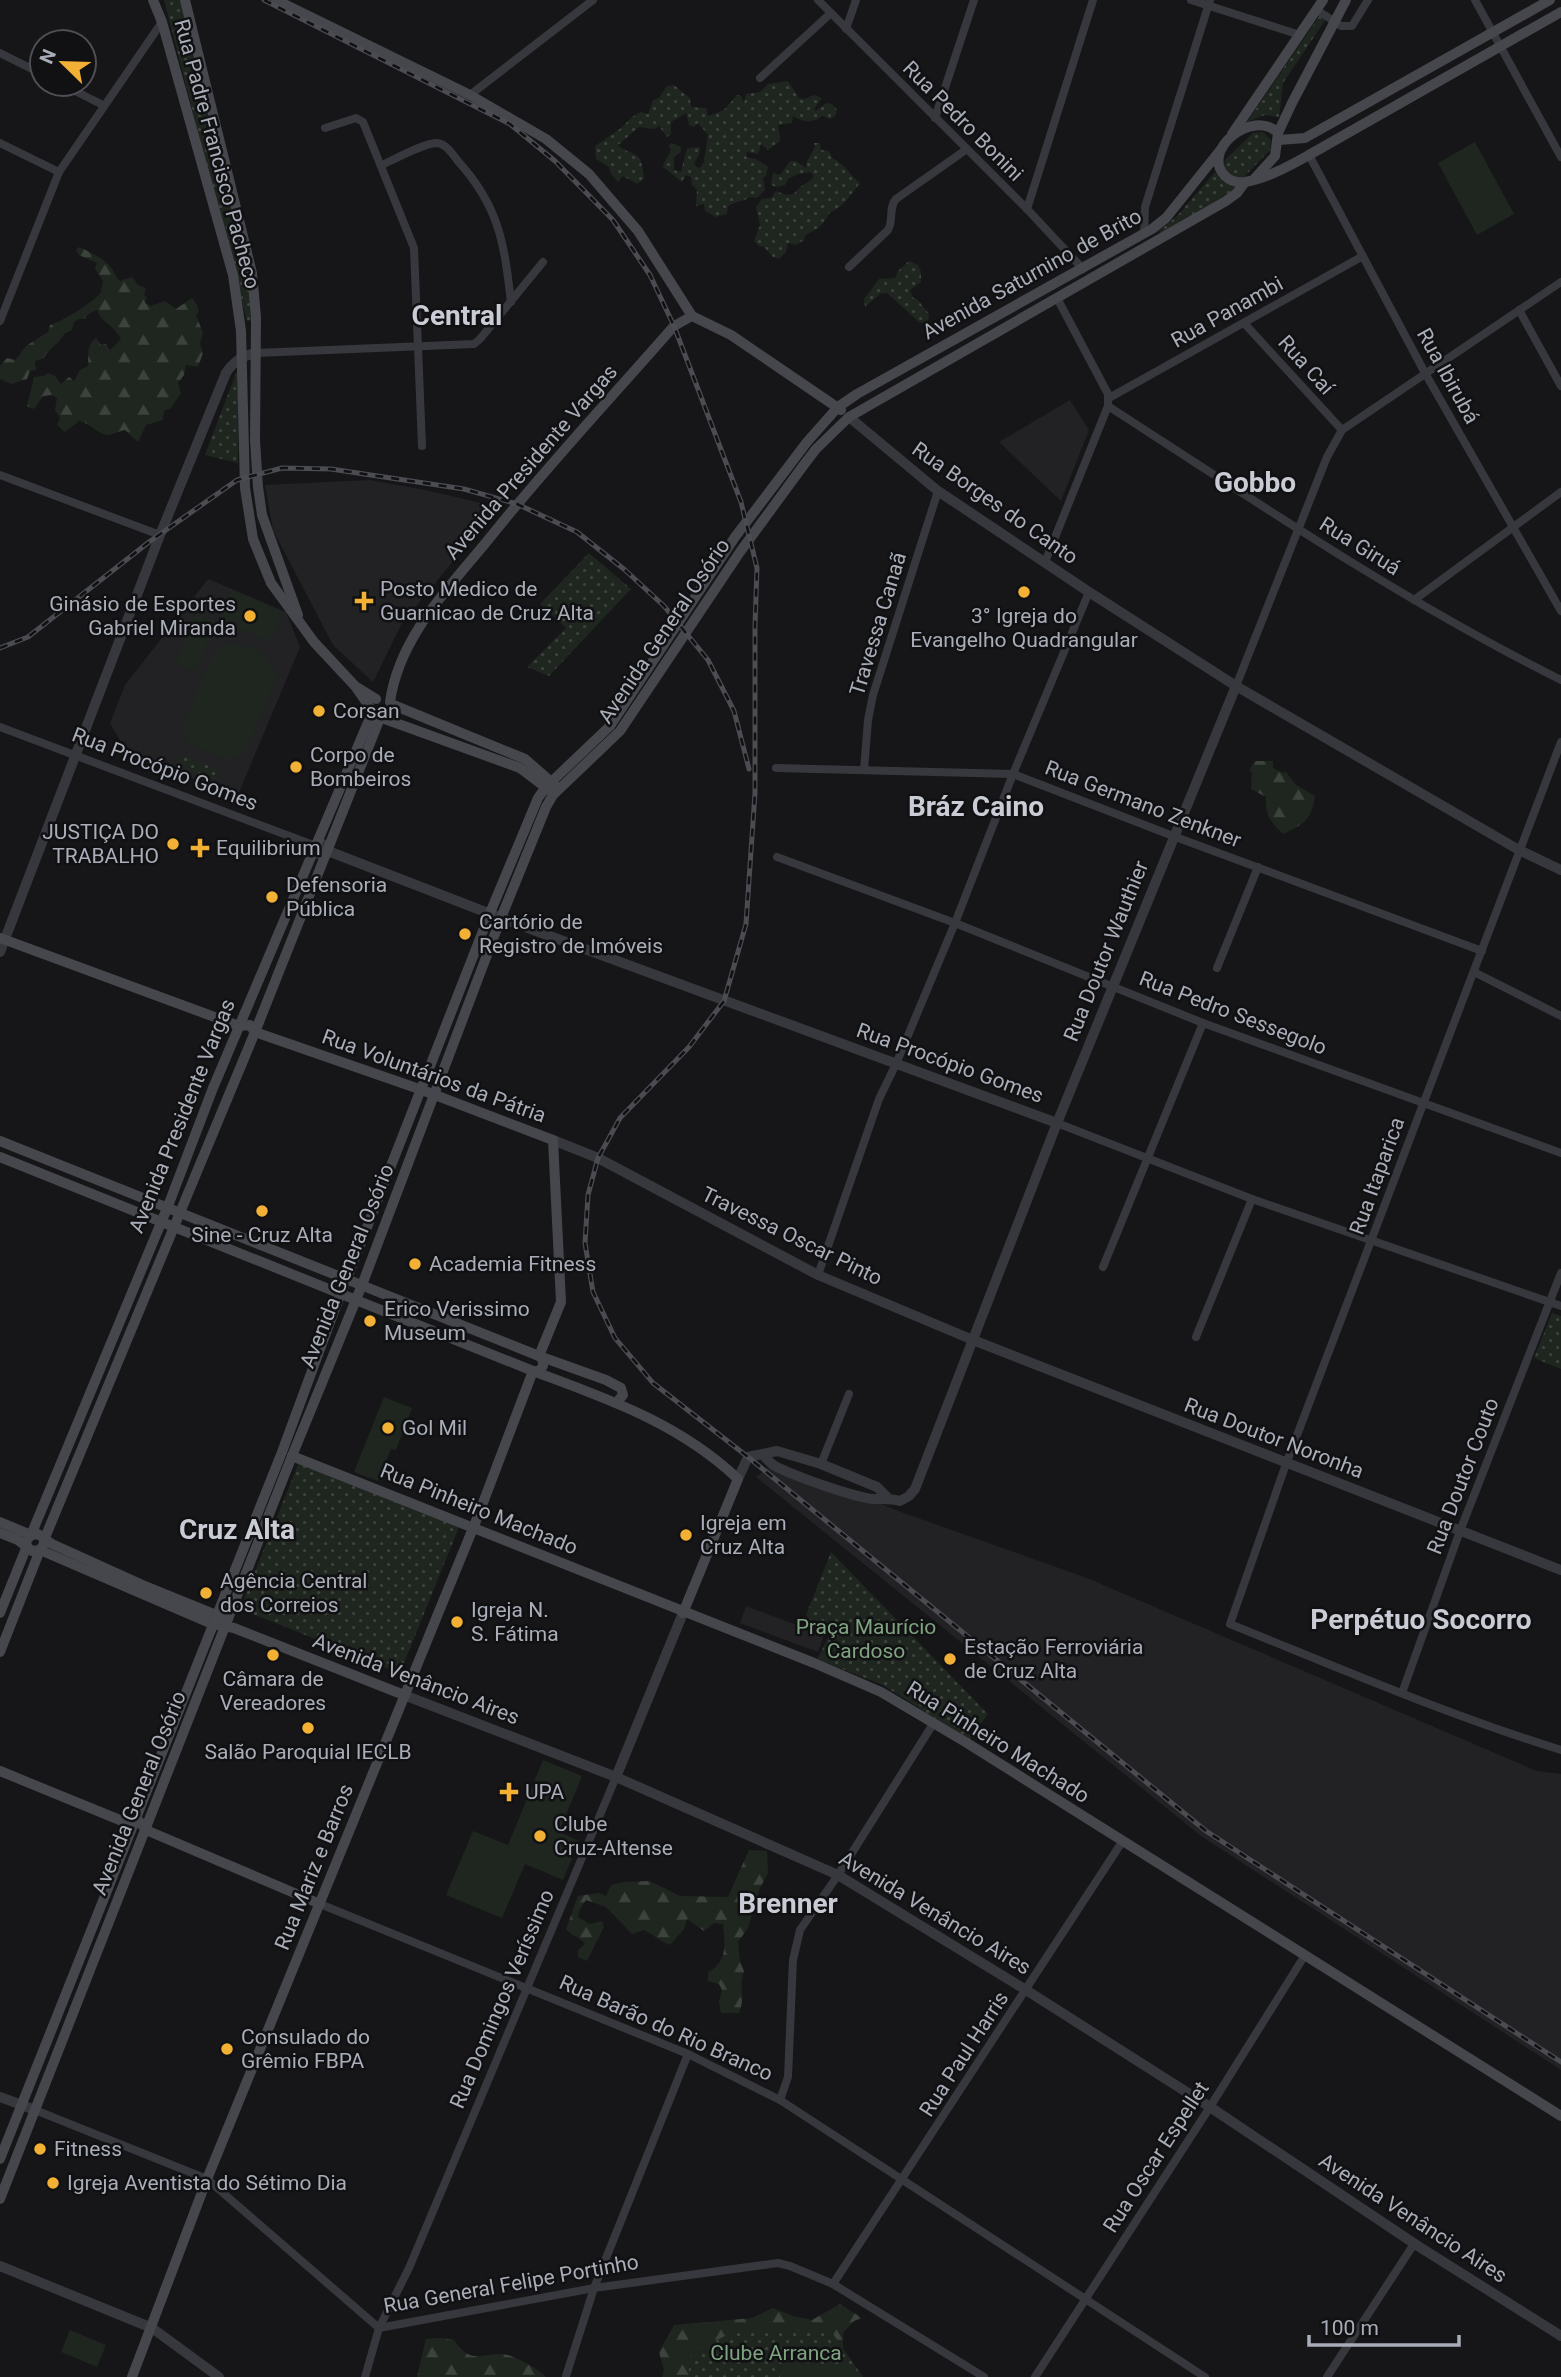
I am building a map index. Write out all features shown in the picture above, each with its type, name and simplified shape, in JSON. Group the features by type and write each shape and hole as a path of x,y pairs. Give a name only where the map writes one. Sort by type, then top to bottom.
{"main road":[{"name":"Rua Padre Francisco Pacheco","path":"153,0 162,23 233,275 242,331 250,464 258,487 262,515 300,621"},
{"name":"Rua Padre Francisco Pacheco","path":"185,0 252,274 256,354 250,464 245,488 248,520 271,583 300,621"},
{"path":"276,0 470,94 546,139 589,174 638,231 692,316"},
{"path":"1346,0 1292,103 1279,137 1275,156 1249,180 1236,182 1226,178 1219,164 1225,144 1250,126 1268,125 1279,137 1305,138 1550,0"},
{"name":"Avenida Saturnino de Brito","path":"838,407 856,394 1144,234 1166,218 1225,144 1320,5"},
{"name":"Avenida Saturnino de Brito","path":"849,417 1226,201 1249,180 1272,174 1309,155 1561,12"},
{"path":"233,275 252,274"},
{"name":"Rua Borges do Canto","path":"692,316 731,335 849,417"},
{"name":"Avenida Presidente Vargas","path":"31,1535 167,1206 213,1087 316,846 406,649 425,617 517,504 674,326 692,316"},
{"name":"Avenida General Osório","path":"667,649 693,623 838,407"},
{"name":"Avenida General Osório","path":"0,2199 229,1625 292,1456 362,1285 435,1094 538,798 553,788 639,692 667,649 685,613 735,537 811,445 849,417"},
{"path":"248,520 262,515"},
{"path":"300,621 325,657 380,708 527,766 553,788"},
{"path":"380,708 527,766"},
{"name":"Avenida Presidente Vargas","path":"0,1652 328,851 380,708"},
{"name":"Avenida General Osório","path":"0,2159 282,1452 422,1090 496,916"},
{"name":"Rua Voluntários da Pátria","path":"2,939 239,1026 244,1035 249,1036 255,1032 435,1094 554,1140"},
{"name":"Rua Mariz e Barros","path":"132,2377 207,2179 473,1527 533,1371 528,1367 528,1360 533,1355 539,1356 561,1302 554,1140"},
{"path":"0,1141 539,1356 619,1385 622,1395 617,1402"},
{"path":"0,1157 533,1371 617,1402 659,1421 723,1465 738,1479"},
{"name":"Rua Pinheiro Machado","path":"292,1456 881,1692 1561,2116"},
{"name":"Rua Domingos Veríssimo","path":"683,1612 738,1479"},
{"path":"0,1522 31,1535 38,1534 42,1545 32,1551 0,1533"},
{"path":"0,1613 27,1546 26,1541 31,1535"},
{"name":"Avenida Venâncio Aires","path":"42,1545 145,1592 404,1695"},
{"name":"Rua Barão do Rio Branco","path":"0,1771 132,1825 132,1830 137,1834 146,1830 320,1904"}],"street":[{"path":"470,94 593,0"},
{"name":"Rua Pedro Bonini","path":"818,0 1027,209 1083,269"},
{"path":"846,29 856,0"},
{"path":"935,118 974,0"},
{"path":"1027,209 1093,0"},
{"path":"1191,0 1209,3 1300,36"},
{"path":"1320,5 1341,26 1352,26 1368,0"},
{"path":"1475,0 1561,157"},
{"path":"1144,234 1145,207 1209,3"},
{"path":"760,78 831,13"},
{"path":"0,321 4,300 59,172 162,23"},
{"path":"0,53 28,67"},
{"path":"89,98 103,105"},
{"path":"325,128 360,118 382,165 414,248 422,446"},
{"path":"0,144 59,172"},
{"path":"382,165 429,145 440,144 446,147 464,167 494,213 505,249 511,302"},
{"path":"849,267 888,230 892,224 891,208 896,199 967,149"},
{"name":"Rua Ibirubá","path":"1309,155 1424,373 1561,611"},
{"name":"Rua Panambi","path":"1108,402 1363,256"},
{"path":"0,952 2,939 160,535 231,365 242,356 256,354 474,344 543,262"},
{"path":"1342,430 1561,282"},
{"name":"Rua Giruá","path":"1057,298 1108,402 1299,529 1414,600 1488,644 1561,680"},
{"path":"1519,310 1561,387"},
{"name":"Rua Caí","path":"1244,323 1342,430"},
{"path":"1045,562 1108,402"},
{"name":"Rua Borges do Canto","path":"849,417 938,491 1089,592 1236,685 1519,850 1561,870"},
{"name":"Rua Doutor Wauthier","path":"887,1497 900,1501 915,1489 1057,1123 1327,457 1342,430"},
{"path":"0,475 160,535"},
{"name":"Travessa Canaã","path":"864,770 873,695 938,491"},
{"path":"1414,600 1561,492"},
{"path":"818,1275 879,1099 955,923 1013,774 1089,592"},
{"name":"Rua Procópio Gomes","path":"0,727 316,846 319,854 328,851 496,916 1057,1123 1252,1199 1561,1306"},
{"name":"Rua Itaparica","path":"1402,1693 1230,1624 1286,1464 1561,742"},
{"name":"Rua Germano Zenkner","path":"775,768 1013,774 1482,951"},
{"name":"Rua Pedro Sessegolo","path":"777,857 955,923 1203,1023 1561,1153"},
{"path":"1217,968 1258,867"},
{"path":"1474,972 1561,1016"},
{"path":"1102,1267 1203,1023"},
{"name":"Rua Voluntários da Pátria","path":"554,1140 598,1158"},
{"name":"Travessa Oscar Pinto","path":"598,1158 818,1275 973,1340"},
{"path":"1196,1337 1252,1199"},
{"name":"Rua Doutor Couto","path":"1402,1693 1460,1531 1561,1273"},
{"name":"Rua Doutor Noronha","path":"973,1340 1561,1570"},
{"path":"821,1464 849,1394"},
{"path":"738,1479 748,1457 777,1451 821,1464 877,1487 887,1497"},
{"path":"762,1455 773,1465 832,1488 873,1499 887,1497"},
{"name":"Rua Domingos Veríssimo","path":"365,2377 379,2328 409,2268 683,1612"},
{"path":"1402,1693 1561,1750"},
{"name":"Avenida Venâncio Aires","path":"404,1695 616,1777 838,1875 1027,1990 1210,2107 1414,2244 1561,2336"},
{"path":"780,2100 788,2077 793,1961 800,1930 933,1724"},
{"name":"Rua Paul Harris","path":"833,2284 1122,1842"},
{"name":"Rua Barão do Rio Branco","path":"320,1904 688,2054 780,2100 1205,2377"},
{"name":"Rua Oscar Espellet","path":"1035,2377 1305,1955"},
{"path":"566,2376 594,2288 688,2054"},
{"name":"Rua General Felipe Portinho","path":"0,2097 207,2179 379,2328 594,2288 778,2263 833,2284 985,2377"},
{"path":"1327,2377 1414,2244"},
{"path":"0,2266 152,2328 219,2377"}],"shaded area":[{"path":"1070,400 1089,430 1061,501 999,442"},
{"name":"Posto Medico de Guarnicao de Cruz Alta","path":"370,480 498,507 402,623 373,682 333,645 273,530 265,485"},
{"path":"208,579 286,612 300,647 238,795 129,756 110,723 125,685"},
{"path":"775,1461 901,1512 1087,1578 1537,1771 1561,1774 1561,2070 1201,1836 756,1477"},
{"path":"746,1606 824,1635 818,1652 740,1623"}],"green space":[{"path":"164,0 181,0 251,280 254,320 247,321"},
{"path":"1320,15 1326,19 1283,83 1279,117 1265,115 1247,122"},
{"path":"788,81 799,98 814,95 822,98 814,109 816,111 826,103 832,104 837,110 835,116 830,119 822,116 808,121 793,116 792,123 778,125 780,141 768,150 761,144 758,154 747,152 746,157 756,159 768,167 763,178 765,190 757,198 750,197 728,206 727,214 716,217 705,211 704,204 696,206 697,190 692,185 691,177 686,175 682,182 663,167 671,143 681,147 681,152 674,157 674,170 681,172 687,148 700,147 694,163 700,168 704,162 708,135 698,123 694,127 689,125 686,113 671,122 671,134 667,137 659,126 655,129 639,127 618,145 637,155 641,161 644,179 637,184 623,176 618,182 609,167 596,159 595,146 632,117 641,112 648,114 653,100 659,98 667,86 674,85 690,98 691,107 706,108 708,116 724,110 737,95 741,96 744,103 746,94 760,92 768,84"},
{"path":"1263,132 1271,140 1270,150 1244,177 1231,177 1224,166 1225,160 1253,133"},
{"path":"1475,142 1514,214 1477,235 1438,163"},
{"path":"814,143 820,143 821,150 829,151 832,158 860,183 842,205 829,213 820,226 806,234 804,240 796,245 788,243 786,252 779,259 754,241 760,225 756,207 762,199 771,198 776,191 786,195 794,194 812,179 814,176 810,172 788,179 785,185 771,185 773,173 780,175 790,161 796,161 806,168 815,147"},
{"path":"1215,172 1223,182 1237,188 1161,234 1159,231 1178,215"},
{"path":"79,247 107,263 120,281 132,277 138,285 146,288 145,303 151,306 165,301 176,309 192,298 197,305 199,312 196,315 203,333 200,343 203,353 198,367 186,365 184,375 178,383 181,393 171,408 164,411 163,420 146,425 138,442 125,430 107,435 79,421 65,432 57,425 60,418 55,410 57,398 52,395 43,396 34,409 27,406 34,377 48,373 55,376 61,384 69,377 74,381 80,370 88,366 89,347 96,338 110,350 121,339 97,310 88,314 85,319 74,322 72,330 64,334 44,358 35,361 36,370 30,371 27,379 11,384 0,379 0,366 7,358 15,360 26,346 48,332 50,325 77,311 101,292 103,281 95,269 97,263 79,255 76,250"},
{"path":"909,261 918,265 921,272 921,282 910,290 913,298 917,299 929,314 928,322 920,323 887,293 880,294 865,307 864,299 879,279 895,278 898,271"},
{"path":"238,368 238,463 205,455"},
{"path":"589,553 631,589 549,676 527,667 566,628 540,604"},
{"name":"Ginásio de Esportes Gabriel Miranda","path":"231,589 283,612 270,642 218,619"},
{"path":"196,614 216,622 196,671 176,663"},
{"path":"237,643 268,659 276,679 247,749 240,755 223,758 193,746 185,736 184,724 212,656 224,645"},
{"path":"180,754 219,770 213,784 174,768"},
{"path":"1255,761 1273,761 1273,768 1286,772 1296,785 1315,796 1305,821 1283,834 1266,809 1266,797 1251,789 1252,773 1249,770"},
{"path":"1552,1313 1561,1316 1561,1369 1534,1358"},
{"name":"Gol Mil","path":"384,1397 412,1408 396,1450 391,1449 378,1481 354,1472"},
{"path":"299,1462 459,1527 400,1673 240,1609"},
{"name":"Praça Maurício Cardoso","path":"831,1552 988,1714 969,1740 883,1685 817,1659 831,1633 812,1624 806,1615"},
{"name":"Clube Cruz-Altense","path":"543,1760 582,1776 559,1832 579,1841 563,1880 525,1864 502,1918 446,1895 473,1831 508,1845"},
{"path":"749,1850 767,1851 768,1873 760,1888 748,1928 738,1942 744,1971 739,2013 721,2013 719,2001 722,1990 719,1984 708,1981 708,1972 719,1963 724,1951 723,1924 714,1923 704,1931 687,1919 684,1929 670,1945 644,1930 632,1934 606,1907 586,1900 578,1917 590,1924 602,1921 604,1927 587,1961 578,1957 578,1950 585,1944 566,1929 578,1896 599,1893 606,1896 611,1885 650,1881 680,1896 728,1897"},
{"path":"840,2304 862,2318 854,2321 843,2333 843,2350 737,2377 662,2377 664,2370 659,2352 674,2325 752,2318 773,2308 812,2320"},
{"name":"Clube Arranca","path":"739,2329 831,2331 863,2377 688,2377 691,2353"},
{"path":"70,2330 106,2345 97,2367 61,2352"},
{"path":"426,2339 454,2340 470,2355 502,2354 512,2357 546,2377 417,2377"},
{"path":"782,2359 856,2370 855,2377 780,2377"}],"railway":[{"path":"264,0 510,124 555,161 613,220 650,275 674,326 741,502 757,568 755,793 746,924 724,1001 689,1047 620,1118 598,1158 588,1195 585,1243 593,1292 615,1338 653,1383 748,1457 1206,1831 1561,2062"},
{"path":"0,648 28,637 149,542 237,480 282,468 331,469 464,489 517,504 577,532 625,570 664,606 708,660 734,711 749,769"}],"place":[{"name":"3° Igreja do Evangelho Quadrangular","path":"1024,592"},
{"name":"Posto Medico de Guarnicao de Cruz Alta","path":"364,601"},
{"name":"Ginásio de Esportes Gabriel Miranda","path":"250,616"},
{"name":"Corsan","path":"319,711"},
{"name":"Corpo de Bombeiros","path":"296,767"},
{"name":"JUSTIÇA DO TRABALHO","path":"173,844"},
{"name":"Equilibrium","path":"200,848"},
{"name":"Defensoria Pública","path":"272,897"},
{"name":"Cartório de Registro de Imóveis","path":"465,934"},
{"name":"Sine - Cruz Alta","path":"262,1211"},
{"name":"Academia Fitness","path":"415,1264"},
{"name":"Erico Verissimo Museum","path":"370,1321"},
{"name":"Gol Mil","path":"388,1428"},
{"name":"Igreja em Cruz Alta","path":"686,1535"},
{"name":"Agência Central dos Correios","path":"206,1593"},
{"name":"Igreja N. S. Fátima","path":"457,1622"},
{"name":"Câmara de Vereadores","path":"273,1655"},
{"name":"Estação Ferroviária de Cruz Alta","path":"950,1659"},
{"name":"Salão Paroquial IECLB","path":"308,1728"},
{"name":"UPA","path":"509,1792"},
{"name":"Clube Cruz-Altense","path":"540,1836"},
{"name":"Consulado do Grêmio FBPA","path":"227,2049"},
{"name":"Fitness","path":"40,2149"},
{"name":"Igreja Aventista do Sétimo Dia","path":"53,2183"}],"district":[{"name":"Central","path":"457,315"},
{"name":"Gobbo","path":"1255,482"},
{"name":"Bráz Caino","path":"976,806"},
{"name":"Cruz Alta","path":"237,1529"},
{"name":"Perpétuo Socorro","path":"1421,1619"},
{"name":"Brenner","path":"788,1903"}]}
